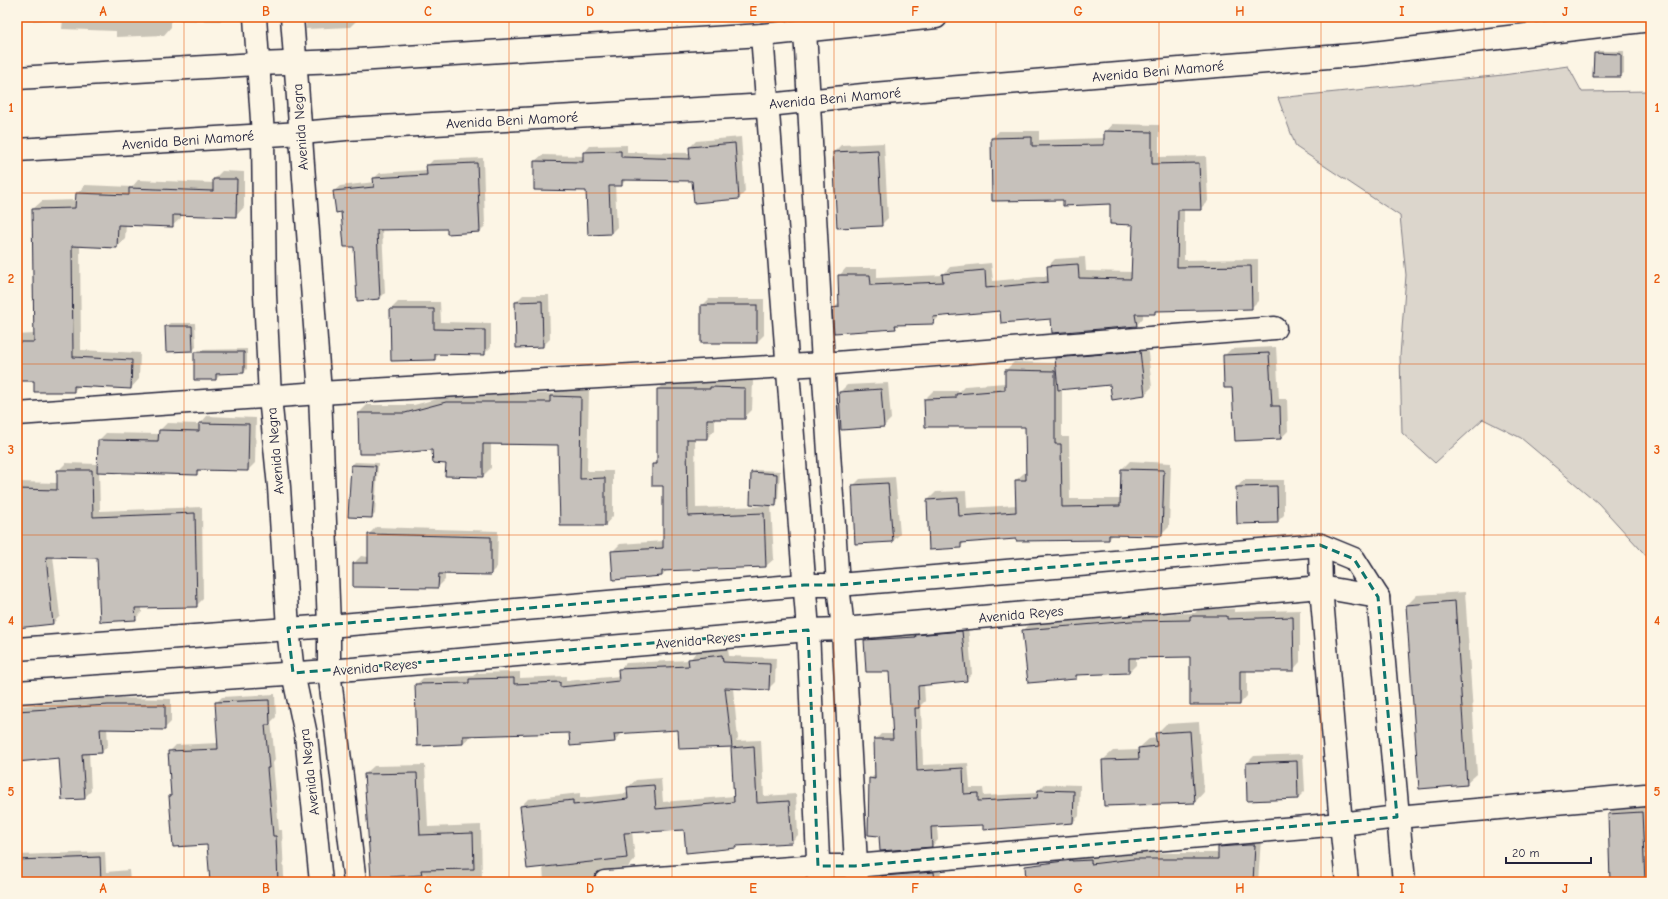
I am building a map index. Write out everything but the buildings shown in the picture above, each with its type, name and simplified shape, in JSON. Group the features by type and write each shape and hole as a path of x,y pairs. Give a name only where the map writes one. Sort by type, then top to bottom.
{"street":[{"name":"Avenida Negra","path":"255,17 263,135 265,295 270,397 279,487 288,628 293,673 306,735 321,882"},
{"name":"Avenida Negra","path":"292,17 320,393 329,626 329,671 355,882"},
{"path":"17,78 257,64 342,61 762,35 936,17"},
{"name":"Avenida Beni Mamoré","path":"17,150 301,133 346,128 768,105 808,100 1365,54 1651,20"},
{"path":"805,30 823,364 838,585 843,629 856,874"},
{"path":"762,35 808,630 818,874"},
{"path":"17,414 320,393 823,364 1275,328"},
{"path":"1320,545 1321,587 1341,824 1348,882"},
{"path":"17,649 329,626 804,585 838,585 1320,545 1354,558 1378,596 1404,882"},
{"name":"Avenida Reyes","path":"17,692 329,671 808,630 843,629 1321,587 1378,596"},
{"path":"605,882 818,874 856,874 1397,817 1645,795"}],"highlighted area":[{"path":"1320,545 1354,559 1378,597 1397,817 855,866 818,866 808,630 293,673 288,628 804,585 838,585"}],"shaded area":[{"path":"1568,66 1582,92 1651,91 1651,561 1598,503 1521,438 1483,419 1435,463 1402,433 1400,356 1406,275 1400,216 1296,147 1278,98 1503,75"}]}
